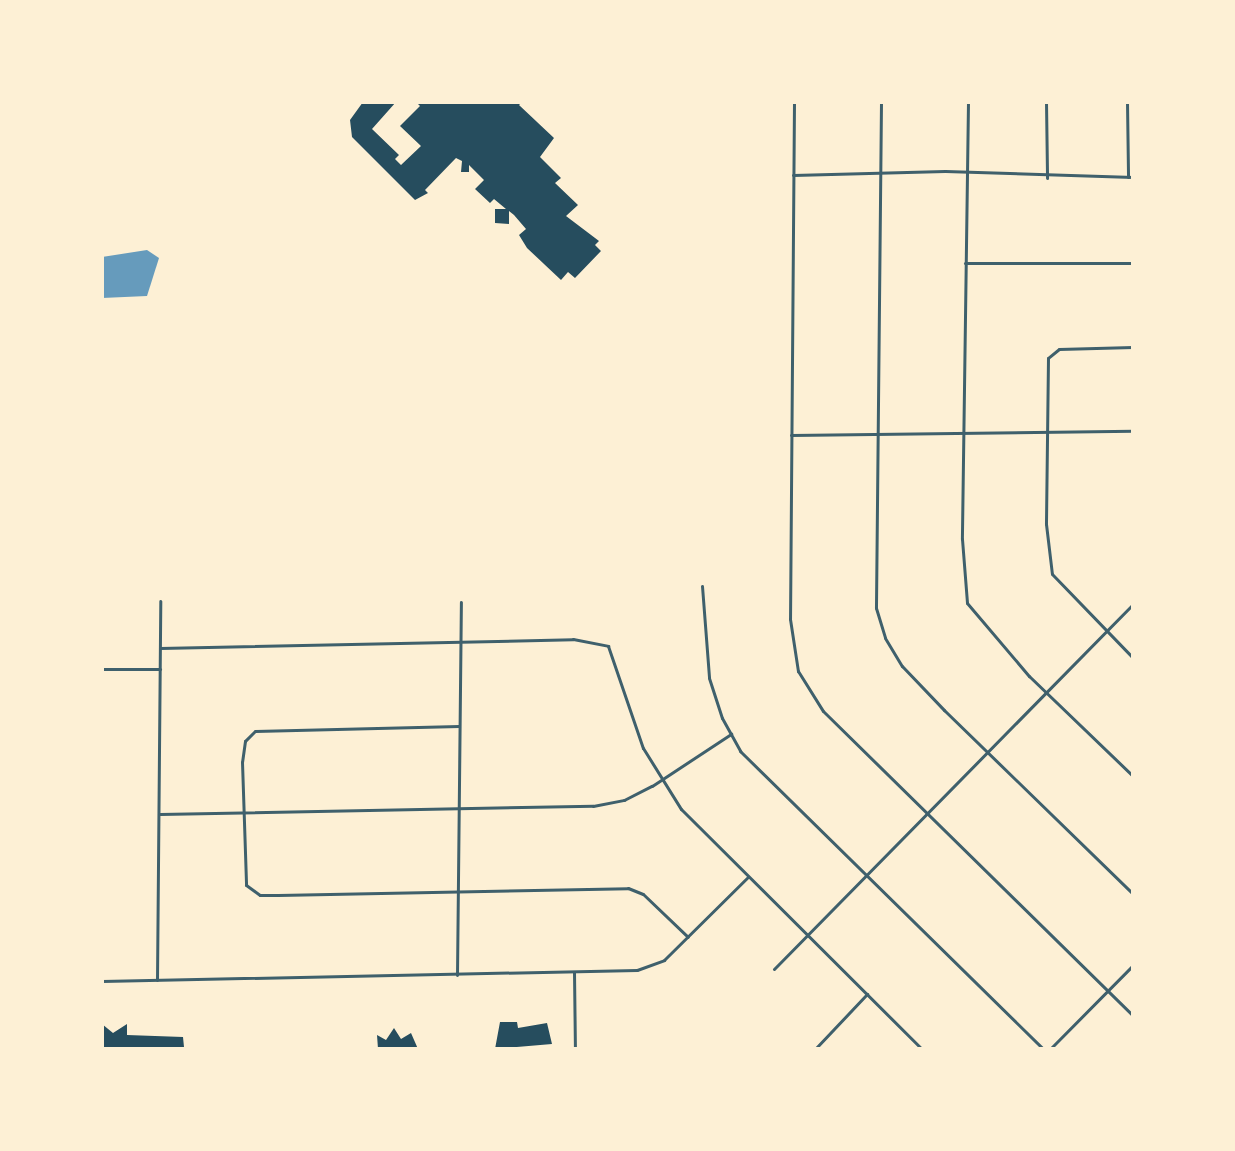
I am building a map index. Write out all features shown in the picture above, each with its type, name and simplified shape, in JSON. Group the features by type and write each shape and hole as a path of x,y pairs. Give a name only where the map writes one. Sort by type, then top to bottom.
{"street":[{"path":"794,102 790,619 798,671 823,711 1133,1016"},
{"path":"881,102 876,608 885,638 902,666 1133,894"},
{"path":"968,102 962,433 962,578 967,603 981,626 1133,776"},
{"path":"1046,102 1047,178"},
{"path":"793,175 965,172 1047,178 1130,177 1127,102"},
{"path":"964,263 1133,263"},
{"path":"1133,347 1059,349 1048,358 1046,432 1048,561 1059,584 1133,658"},
{"path":"791,435 1133,431"},
{"path":"702,586 709,678 731,734 761,776 1043,1049"},
{"path":"157,980 160,601"},
{"path":"457,975 461,602"},
{"path":"774,969 1133,604"},
{"path":"160,648 589,640 614,654 635,730 681,809 922,1049"},
{"path":"102,669 160,669"},
{"path":"459,726 255,731 243,748 243,879 260,895 635,890 688,937"},
{"path":"160,814 593,806 624,800 662,780 731,734"},
{"path":"102,981 457,975 645,968 688,937 748,877"},
{"path":"1050,1049 1133,965"},
{"path":"574,972 575,1049"},
{"path":"815,1049 867,994"}],"water":[{"path":"147,250 159,258 147,296 102,298 102,257"}],"building":[{"path":"363,102 396,102 372,129 399,155 395,159 401,165 421,146 400,126 420,106 416,102 522,102 519,105 554,138 540,157 561,178 555,183 578,205 566,216 599,241 595,245 601,251 575,278 568,272 561,280 527,248 519,235 526,229 514,215 509,211 509,224 495,223 495,209 506,209 494,199 490,203 475,189 484,180 469,165 469,172 461,172 462,161 456,158 425,190 428,193 415,200 352,137 350,120"},
{"path":"500,1022 517,1022 518,1028 547,1023 552,1044 495,1049"},
{"path":"102,1024 113,1033 127,1024 127,1035 183,1037 184,1047 102,1049"},
{"path":"394,1028 401,1039 411,1033 418,1049 378,1049 377,1035 386,1040"}]}
